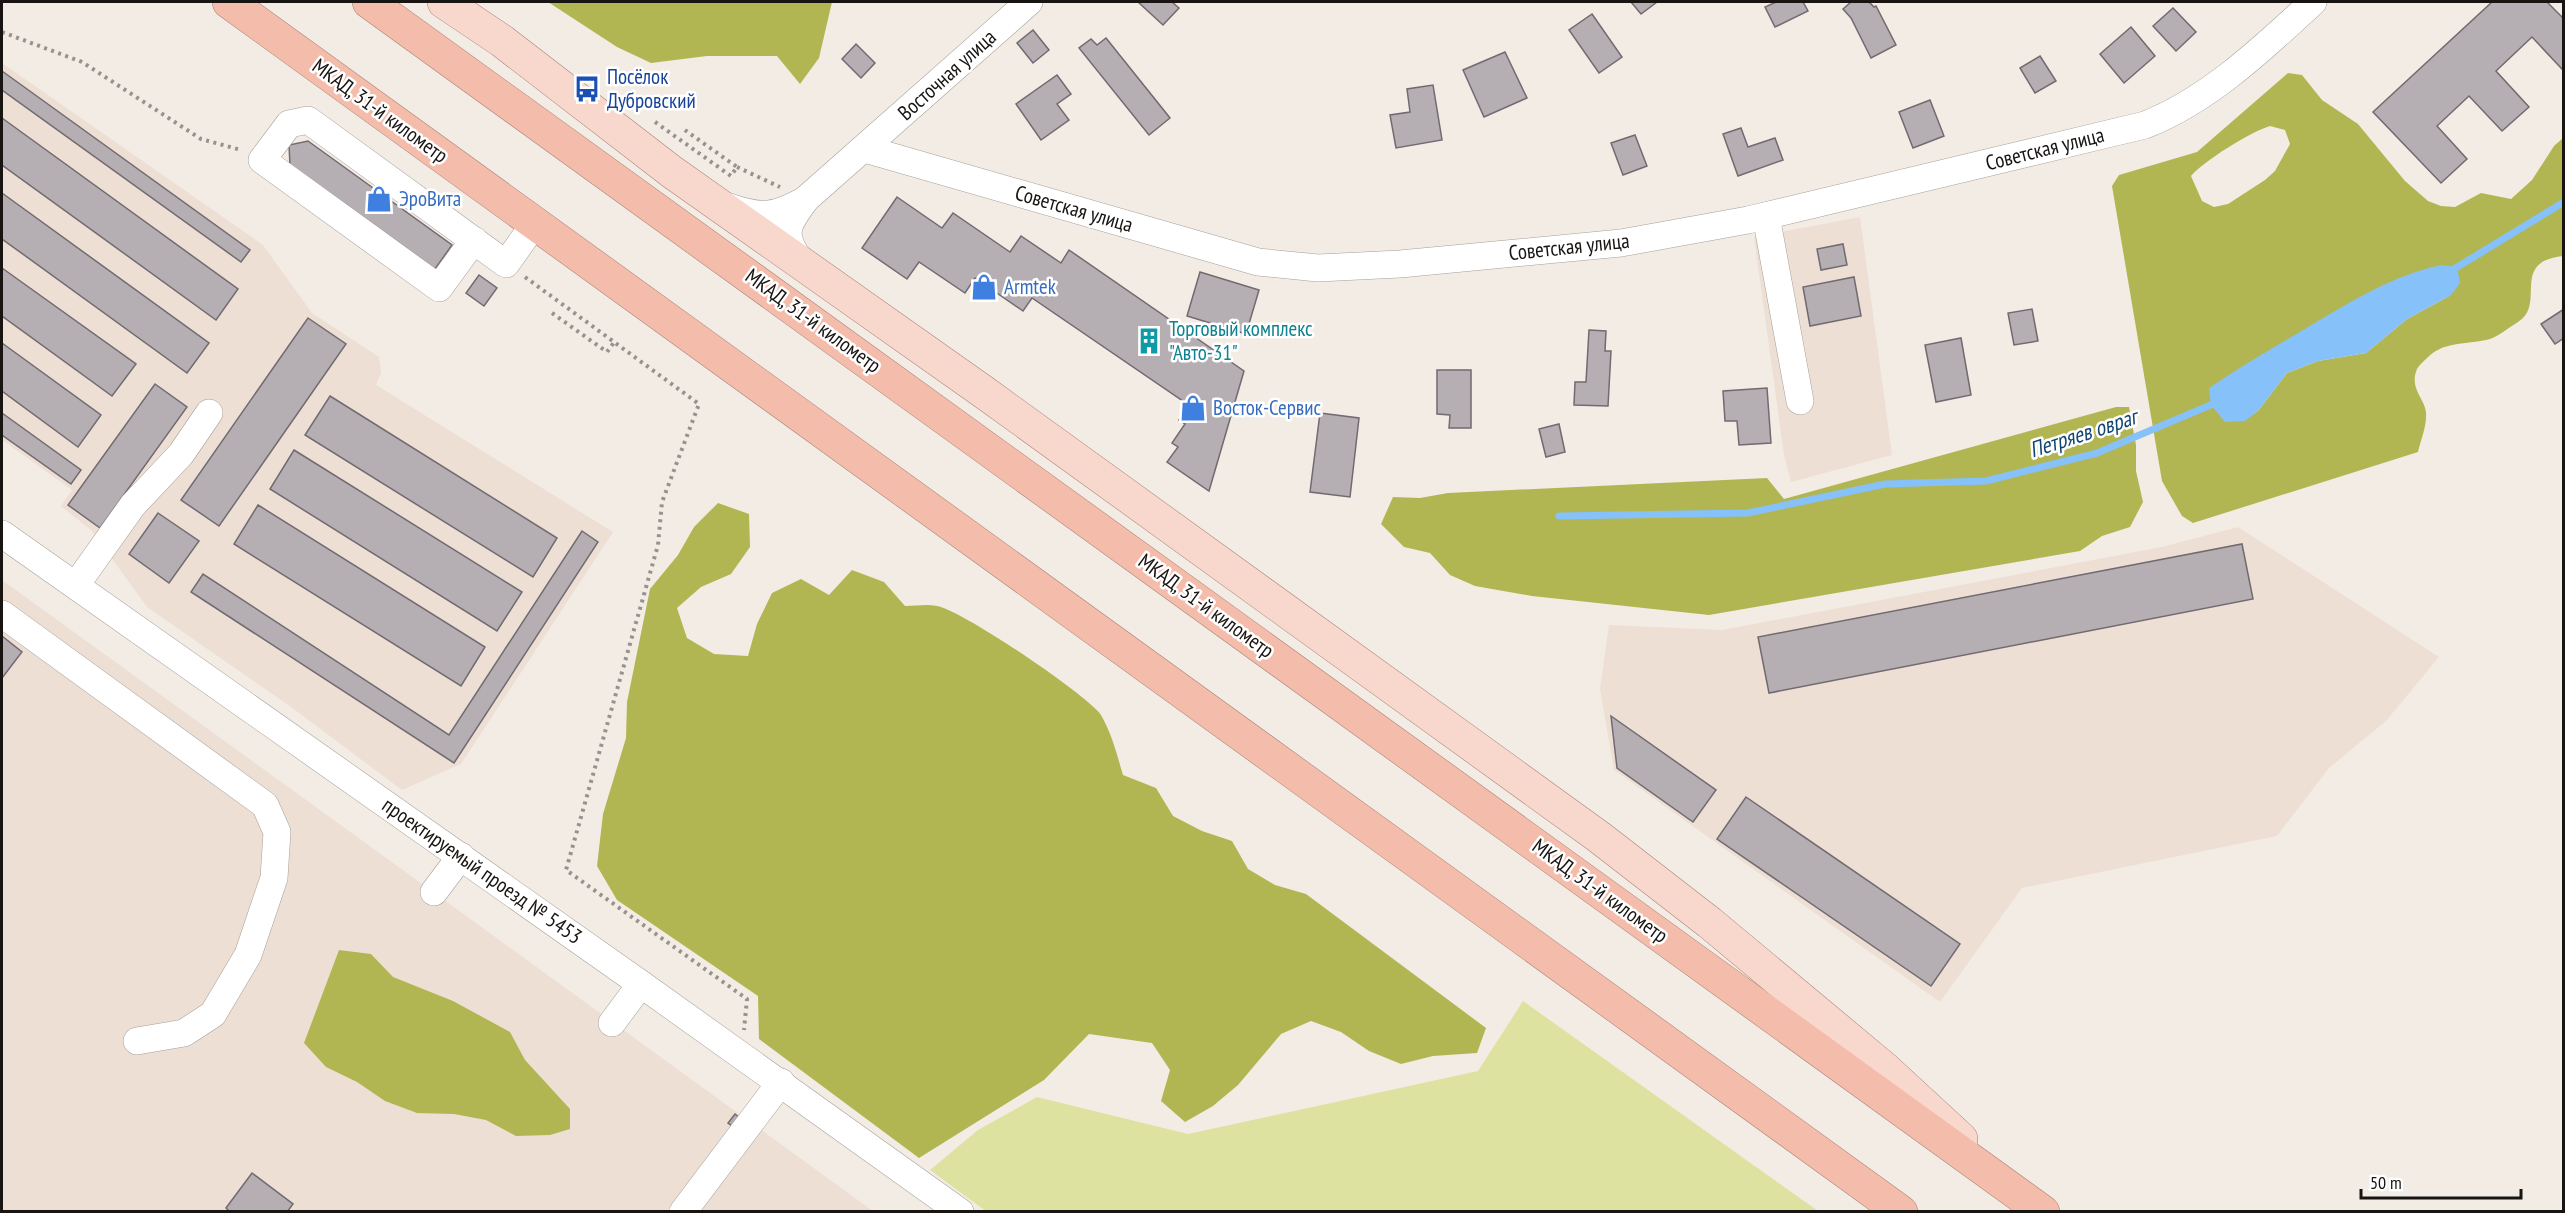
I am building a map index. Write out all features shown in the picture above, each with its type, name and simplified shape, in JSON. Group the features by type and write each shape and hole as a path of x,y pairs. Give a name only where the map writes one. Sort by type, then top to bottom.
{"highway":[{"name":"МКАД, 31-й километр","path":"229,2 1901,1212"},
{"name":"МКАД, 31-й километр","path":"369,2 2037,1208"}],"main road":[{"path":"444,2 724,189 802,264 1599,837 1710,923 1884,1068 2037,1208"}],"street":[{"path":"454,2 502,41"},
{"name":"Восточная улица","path":"865,148 1029,2"},
{"name":"Советская улица","path":"865,148 1258,262 1318,268 1400,264 1621,243 1766,216 2145,125 2192,103 2264,46 2312,2"},
{"path":"474,240 439,288 262,160 289,124 308,120 474,240 506,264 535,223"},
{"path":"802,264 790,246 787,232 791,219 807,199 865,148"},
{"path":"724,189 744,212 766,215 783,212 807,199"},
{"path":"1766,216 1800,401"},
{"path":"76,585 133,504 181,454 209,413"},
{"name":"проектируемый проезд № 5453","path":"2,534 781,1082 960,1212"},
{"path":"2,614 265,805 277,832 274,878 248,955 213,1014 184,1033 137,1041"},
{"path":"434,892 461,856"},
{"path":"612,1023 641,984"},
{"path":"682,1212 781,1082"}],"path":[{"path":"2,32 82,62 201,139 265,157"},
{"path":"682,129 737,167 807,199"},
{"path":"724,189 737,167"},
{"path":"506,264 699,404 662,502 658,545 566,870 747,999 742,1055"},
{"path":"552,313 608,352 615,341"}],"shaded area":[{"path":"548,2 832,2 819,58 800,84 777,56 707,56 651,63 617,47"},
{"path":"2,63 263,245 312,313 379,357 381,373 376,385 613,532 461,764 402,790 291,707 147,607 92,531 61,506 72,490 2,440"},
{"path":"2288,73 2302,75 2322,100 2358,124 2405,181 2428,201 2441,206 2455,207 2481,193 2511,199 2532,180 2554,146 2563,138 2563,256 2547,260 2537,266 2531,284 2530,305 2526,314 2518,322 2490,339 2439,349 2419,366 2415,382 2425,407 2426,417 2418,452 2193,523 2182,516 2162,481 2112,186 2119,175 2197,152","holes":["2270,126 2285,130 2290,144 2275,171 2228,204 2214,207 2202,201 2191,176 2228,148","2451,295 2407,319 2366,353 2318,361 2287,373 2258,411 2245,420 2211,405"]},
{"path":"1860,217 1892,455 1791,482 1784,455 1754,237"},
{"path":"2116,407 2129,407 2136,445 2136,471 2143,502 2130,527 2102,536 2080,551 1709,615 1532,596 1475,586 1450,575 1430,553 1404,547 1381,524 1393,497 1420,498 1448,493 1767,478 1784,499"},
{"path":"718,503 749,514 750,547 731,574 701,587 677,608 687,638 714,654 748,656 757,624 772,593 801,579 829,595 852,570 884,582 905,606 933,605 971,622 1023,654 1091,705 1101,715 1108,730 1123,775 1156,788 1173,816 1202,831 1232,841 1248,869 1275,885 1306,894 1486,1028 1477,1053 1433,1056 1401,1064 1369,1051 1341,1032 1311,1021 1281,1034 1238,1085 1213,1106 1185,1122 1161,1101 1170,1070 1152,1043 1089,1034 1044,1080 919,1158 759,1039 758,996 617,900 597,866 603,814 626,738 627,702 650,589 678,555 694,527"},
{"path":"2238,527 2439,657 2386,721 2329,768 2277,836 2022,888 1940,1002 1614,770 1600,689 1609,625 1722,630 2162,547"},
{"path":"2,580 418,881 873,1211 2,1211"},
{"path":"339,950 371,954 393,977 453,1001 510,1032 525,1060 570,1109 570,1129 550,1135 516,1136 486,1120 454,1114 417,1113 385,1101 357,1082 326,1067 304,1043"}],"green space":[{"path":"1523,1001 1818,1211 987,1212 930,1170 978,1130 1037,1097 1188,1134 1478,1071"}],"water":[{"path":"2442,265 2457,267 2460,283 2451,295 2407,319 2366,353 2318,361 2287,373 2258,411 2245,421 2225,422 2211,405 2209,388 2258,357 2372,290 2406,275"}],"building":[{"path":"1138,2 1172,2 1179,8 1163,25"},
{"path":"1631,2 1657,2 1641,14"},
{"path":"1776,2 1803,2 1808,11 1775,27 1765,7"},
{"path":"1851,2 1869,2 1874,7 1876,6 1896,45 1871,58 1851,18 1843,9"},
{"path":"2492,2 2547,2 2564,19 2564,68 2562,69 2532,37 2496,71 2529,107 2502,131 2469,96 2437,126 2467,159 2441,183 2373,112"},
{"path":"2173,8 2196,32 2176,51 2153,26"},
{"path":"1592,14 1622,57 1599,73 1569,30"},
{"path":"2131,27 2155,56 2124,83 2100,54"},
{"path":"1033,30 1049,50 1033,63 1017,43"},
{"path":"1106,38 1170,118 1149,135 1079,48 1091,39 1097,45"},
{"path":"856,44 875,63 861,78 842,59"},
{"path":"1505,52 1527,98 1484,117 1463,70"},
{"path":"2040,56 2056,81 2035,93 2020,68"},
{"path":"2,71 250,250 241,262 2,90"},
{"path":"1057,75 1071,94 1057,104 1069,120 1041,140 1016,104"},
{"path":"1433,85 1442,140 1396,148 1390,115 1410,112 1407,89"},
{"path":"1930,100 1944,136 1913,148 1899,112"},
{"path":"2,118 238,289 216,320 2,165"},
{"path":"1741,128 1748,147 1775,138 1783,160 1738,176 1723,134"},
{"path":"1635,135 1647,166 1623,175 1611,143"},
{"path":"308,141 452,245 435,269 290,165 289,145"},
{"path":"2,193 209,343 187,373 2,239"},
{"name":"Торговый комплекс \"Авто-31\"","path":"897,197 942,228 953,213 1010,252 1021,236 1061,263 1069,250 1244,371 1209,491 1167,462 1178,447 1172,443 1185,424 1179,420 1190,406 1032,298 1023,311 975,278 965,293 919,262 907,279 862,248"},
{"path":"1843,244 1847,265 1821,270 1817,249"},
{"path":"2,268 136,364 112,396 2,316"},
{"path":"1200,272 1259,290 1246,334 1187,316"},
{"path":"479,275 497,288 484,306 466,293"},
{"path":"1854,277 1861,316 1810,326 1803,287"},
{"path":"2032,309 2038,341 2014,345 2008,313"},
{"path":"2564,309 2564,338 2555,344 2541,324"},
{"path":"308,318 346,344 219,526 181,500"},
{"path":"1589,330 1606,331 1605,351 1611,351 1608,406 1574,405 1575,382 1586,382"},
{"path":"1961,338 1971,395 1936,402 1925,345"},
{"path":"2,343 101,415 78,447 2,391"},
{"path":"1437,370 1471,370 1471,428 1449,428 1450,415 1437,414"},
{"path":"155,384 187,407 100,528 68,505"},
{"path":"1767,388 1771,443 1739,445 1737,421 1725,421 1723,391"},
{"path":"330,396 557,538 533,577 305,435"},
{"path":"2,413 81,470 71,484 2,435"},
{"path":"1320,413 1359,418 1350,497 1310,492"},
{"path":"1559,424 1565,452 1546,457 1539,429"},
{"path":"294,450 522,592 497,631 270,489"},
{"path":"258,505 485,647 461,686 234,544"},
{"path":"158,513 199,541 169,583 129,554"},
{"path":"582,531 598,542 454,763 191,592 203,574 449,735"},
{"path":"2242,544 2253,599 1769,693 1758,637"},
{"path":"2,636 22,652 2,678"},
{"path":"1611,716 1716,790 1693,822 1617,768"},
{"path":"1746,797 1960,944 1931,986 1717,839"},
{"path":"735,1114 746,1123 739,1131 728,1123"},
{"path":"252,1173 293,1204 287,1212 230,1212 226,1208"}],"waterway":[{"name":"Петряев овраг","path":"2449,272 2564,202"},
{"name":"Петряев овраг","path":"1559,516 1748,513 1885,484 1986,481 2097,453 2220,401"}],"place":[{"name":"Посёлок Дубровский","path":"587,89"},
{"name":"ЭроВита","path":"379,199"},
{"name":"Armtek","path":"984,287"},
{"name":"Торговый комплекс \"Авто-31\"","path":"1149,341"},
{"name":"Восток-Сервис","path":"1193,408"}]}
